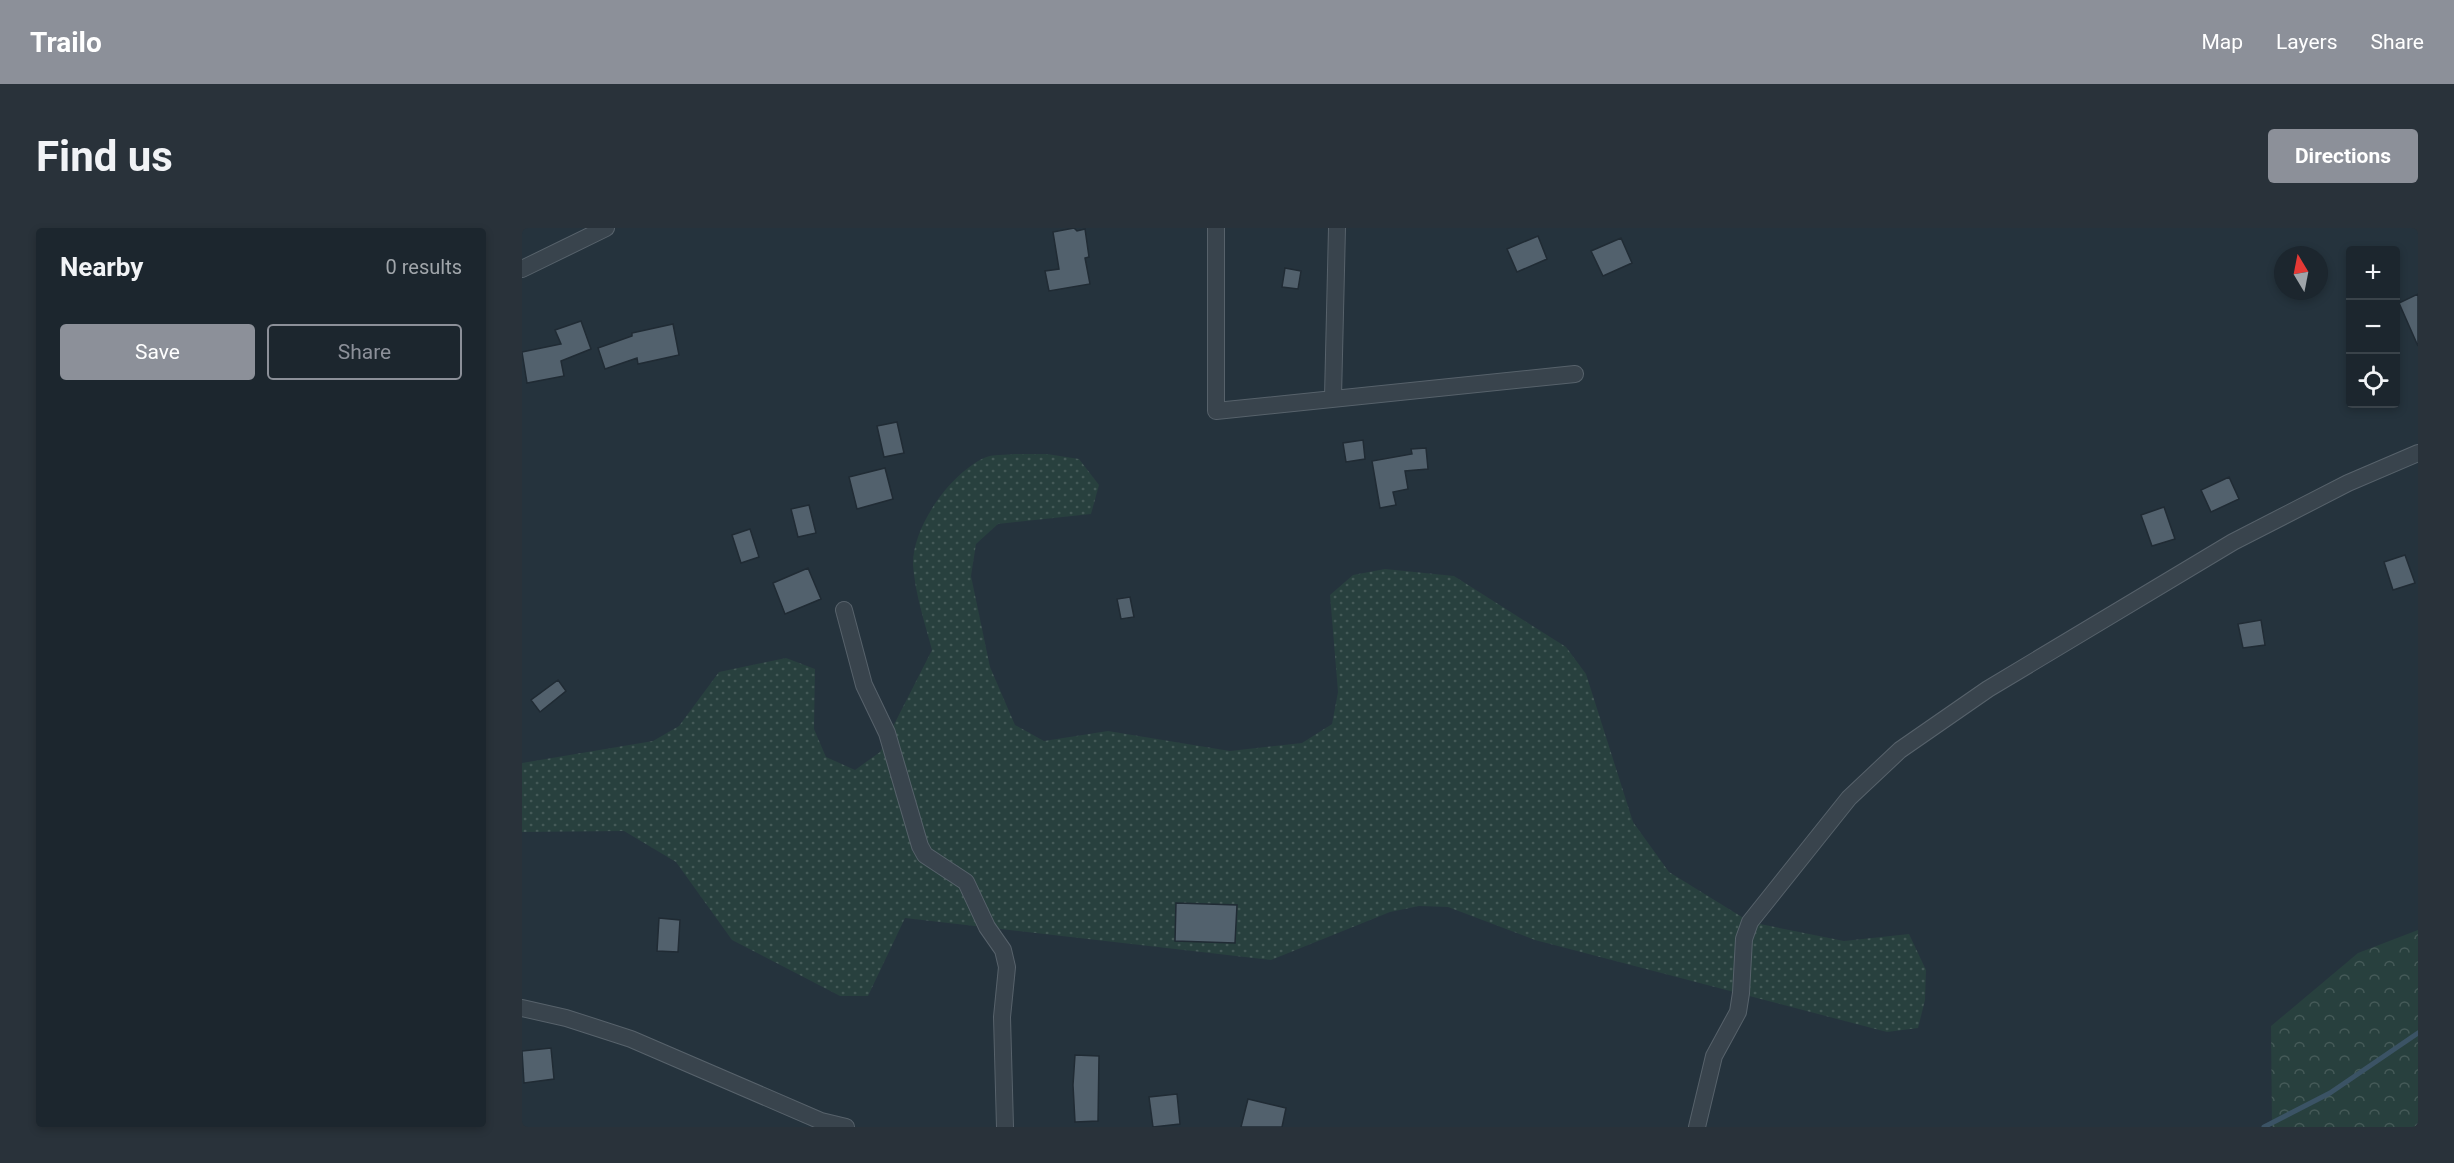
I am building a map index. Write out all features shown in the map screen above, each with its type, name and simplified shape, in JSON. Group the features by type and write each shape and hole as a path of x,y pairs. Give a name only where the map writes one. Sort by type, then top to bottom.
{"street":[{"path":"522,269 606,228"},
{"path":"1216,228 1216,411 1575,374"},
{"path":"1333,398 1337,228"},
{"path":"1697,1127 1714,1056 1738,1012 1744,939 1750,922 1849,798 1900,750 1988,689 2233,542 2348,483 2418,453"},
{"path":"844,610 864,685 887,733 920,846 925,855 966,882 987,927 1003,950 1007,967 1002,1017 1005,1127"},
{"path":"522,1008 566,1018 631,1039 811,1116 846,1127"}],"green space":[{"path":"1015,454 1047,454 1079,459 1099,485 1091,514 998,524 976,544 971,576 990,667 1015,725 1044,741 1108,731 1230,751 1302,743 1332,724 1338,692 1330,595 1353,575 1385,569 1454,576 1566,647 1586,674 1633,822 1669,872 1750,922 1844,941 1909,934 1926,970 1925,1000 1918,1028 1887,1032 1535,940 1448,907 1419,906 1390,912 1271,960 905,918 868,996 840,996 732,940 676,862 624,831 522,832 522,763 653,741 679,726 719,672 786,658 815,669 814,729 826,757 855,770 880,752 932,650 914,576 914,550 919,534 935,503 958,476 984,458"},
{"path":"2418,930 2418,1127 2272,1127 2271,1026 2358,953"}],"building":[{"path":"1074,228 1077,231 1085,229 1089,257 1085,258 1090,284 1049,291 1045,271 1059,269 1053,232"},
{"path":"1538,236 1547,259 1517,272 1507,249"},
{"path":"1621,238 1632,263 1603,276 1591,251"},
{"path":"1285,268 1301,271 1298,289 1282,287"},
{"path":"2418,294 2418,346 2400,305 2400,303"},
{"path":"581,321 591,349 561,361 564,376 527,383 522,352 561,344 555,330"},
{"path":"673,324 679,355 638,364 637,358 605,369 598,348 632,336 632,333"},
{"path":"897,422 904,453 884,457 877,426"},
{"path":"1363,440 1365,459 1346,462 1343,443"},
{"path":"1426,448 1428,469 1405,471 1408,489 1393,492 1396,505 1380,508 1372,461 1412,454 1411,449"},
{"path":"885,468 893,499 857,509 849,477"},
{"path":"2229,477 2239,499 2211,512 2201,490"},
{"path":"809,505 816,533 798,537 791,509"},
{"path":"2164,507 2175,539 2152,546 2141,515"},
{"path":"750,529 759,557 741,563 732,535"},
{"path":"2405,555 2415,583 2393,590 2384,562"},
{"path":"808,568 821,599 785,614 773,583"},
{"path":"1130,597 1134,617 1121,619 1117,599"},
{"path":"2261,620 2265,645 2243,648 2238,624"},
{"path":"558,680 566,691 540,712 531,700"},
{"path":"1176,903 1237,905 1235,943 1175,941"},
{"path":"659,918 680,920 678,952 657,951"},
{"path":"551,1048 554,1079 524,1083 522,1051"},
{"path":"1075,1055 1099,1056 1098,1121 1075,1122 1073,1085"},
{"path":"1177,1094 1180,1124 1153,1127 1149,1097"},
{"path":"1248,1099 1286,1108 1282,1127 1241,1127"}],"waterway":[{"path":"2264,1127 2330,1093 2418,1033"}]}
